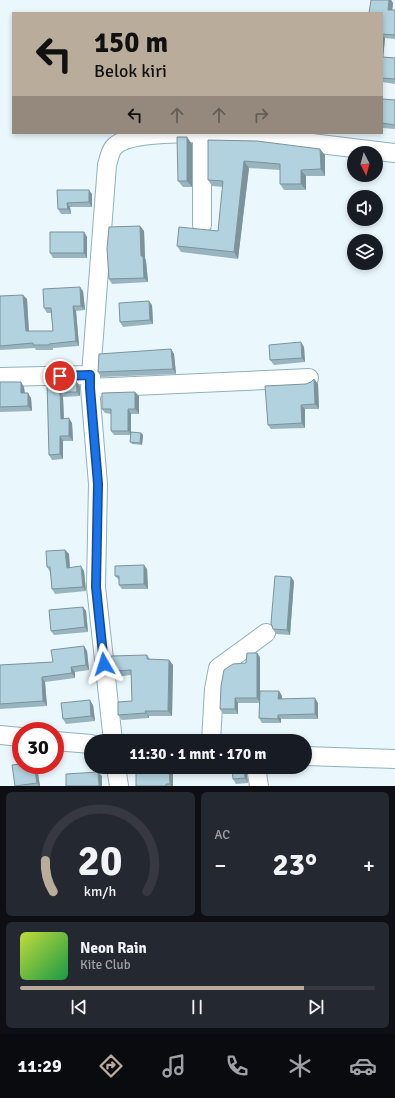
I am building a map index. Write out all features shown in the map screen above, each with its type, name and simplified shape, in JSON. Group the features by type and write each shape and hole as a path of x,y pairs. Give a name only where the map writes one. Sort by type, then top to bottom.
{"street":[{"path":"112,734 96,587 98,484 90,382 107,165 112,150 117,144 156,134"},
{"path":"201,134 202,225"},
{"path":"216,134 262,137 395,153"},
{"path":"0,377 90,382 309,378"},
{"path":"211,734 214,689 218,668 266,633"},
{"path":"0,735 12,736"},
{"path":"64,742 84,743"},
{"path":"312,756 395,759"},
{"path":"117,774 119,786"},
{"path":"257,774 259,786"}],"building":[{"path":"371,0 389,0 388,10 395,10 395,35 383,34 383,12 369,12"},
{"path":"383,57 395,58 395,79 383,78"},
{"path":"383,99 395,100 395,125 383,123"},
{"path":"177,137 187,137 187,181 178,181"},
{"path":"208,140 257,141 320,149 321,169 301,170 301,184 280,184 280,164 244,161 234,252 177,246 179,227 218,231 223,181 208,180"},
{"path":"57,190 89,190 89,202 67,203 68,209 58,209"},
{"path":"140,226 141,256 143,256 144,278 109,279 107,249 109,227"},
{"path":"50,232 84,232 84,253 50,253"},
{"path":"80,287 81,306 73,306 76,341 49,345 33,345 33,343 0,346 0,296 23,295 26,331 53,331 51,308 44,308 43,289"},
{"path":"149,301 150,320 120,322 119,303"},
{"path":"301,342 302,358 270,360 269,345"},
{"path":"171,349 173,369 98,372 99,354"},
{"path":"314,379 315,404 301,405 302,423 268,425 265,386 306,384"},
{"path":"76,381 77,392 60,392 61,419 69,418 69,436 60,436 60,454 49,455 47,382"},
{"path":"0,382 21,382 21,393 28,393 28,406 0,407"},
{"path":"135,392 135,409 128,409 128,431 111,431 111,409 102,409 102,393"},
{"path":"131,432 141,433 140,443 130,442"},
{"path":"65,550 67,568 81,566 83,587 52,589 50,567 47,567 46,551"},
{"path":"144,565 144,584 119,585 119,576 115,576 115,566"},
{"path":"275,576 291,577 287,630 273,629 271,623"},
{"path":"83,607 85,627 51,631 49,610"},
{"path":"84,646 86,665 71,667 72,673 42,677 43,701 0,704 0,665 53,662 51,650"},
{"path":"247,653 257,653 257,698 235,698 235,709 220,709 221,686 224,670 233,664 246,663"},
{"path":"147,655 147,659 169,660 168,711 145,711 146,713 118,715 118,702 132,701 131,670 113,671 111,656"},
{"path":"260,691 279,691 278,699 315,698 315,714 278,715 278,719 259,718"},
{"path":"90,700 91,716 63,719 61,703"},
{"path":"13,774 36,774 37,783 15,786"},
{"path":"66,774 98,774 99,786 66,786"},
{"path":"136,774 169,774 170,784 166,784 166,786 136,786"},
{"path":"233,774 245,774 245,778 233,779"}],"route":[{"path":"60,376 90,375 98,484 96,587 104,664"}]}
